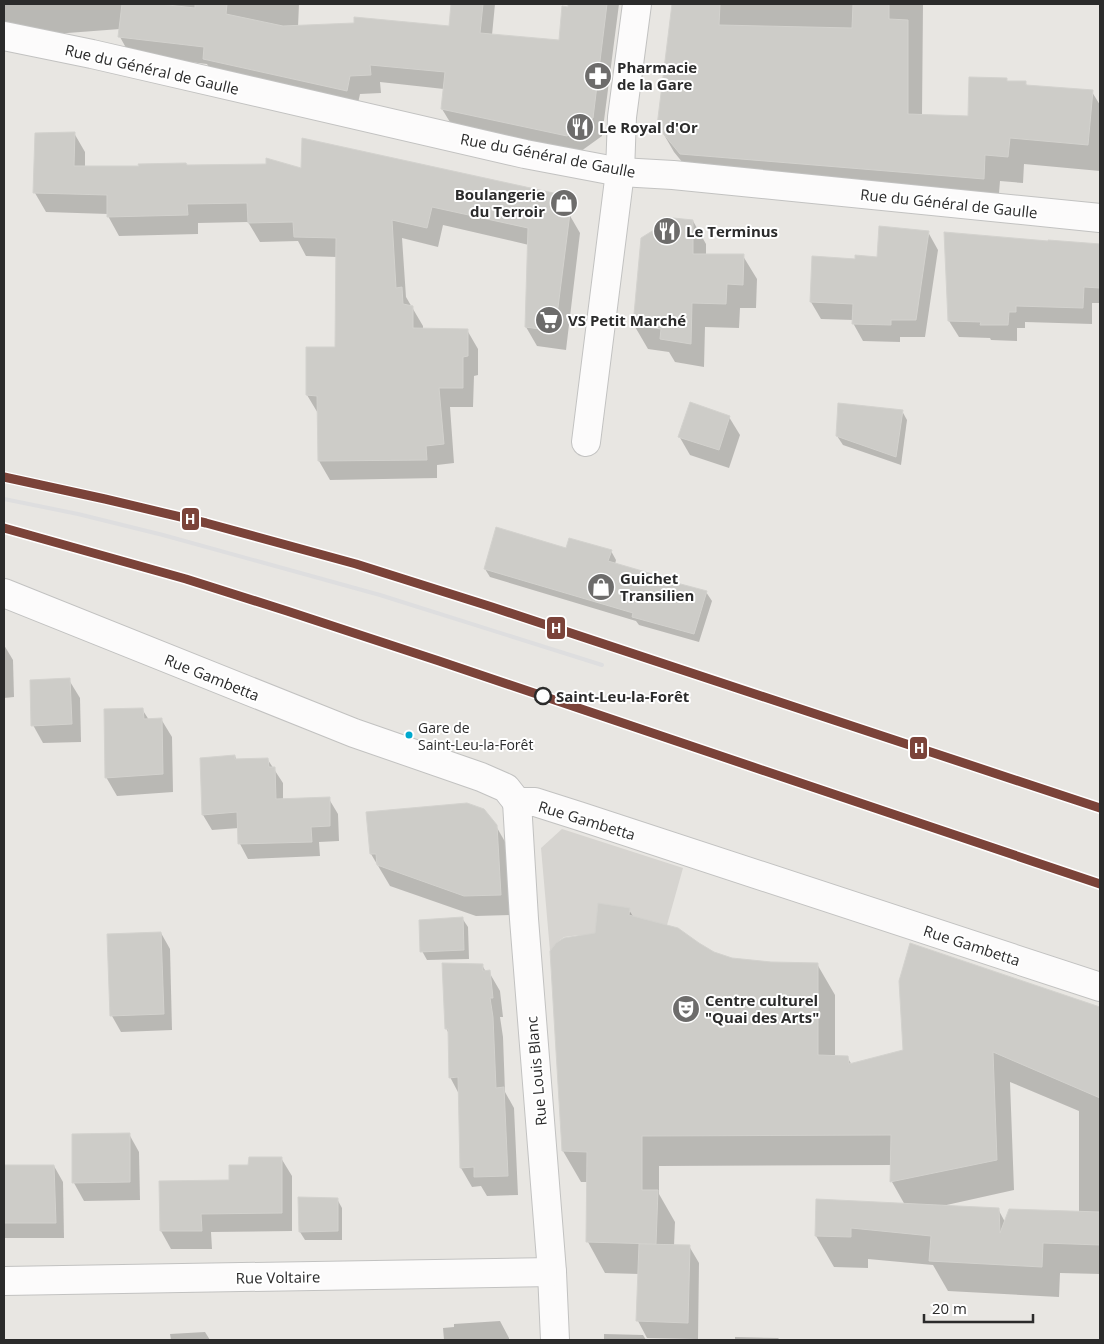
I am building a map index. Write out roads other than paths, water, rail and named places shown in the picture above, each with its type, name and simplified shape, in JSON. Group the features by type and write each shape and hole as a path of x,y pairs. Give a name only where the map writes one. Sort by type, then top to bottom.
{"street":[{"path":"586,442 620,172 622,118 638,4"},
{"name":"Rue du Général de Gaulle","path":"4,36 92,54 526,154 620,172 682,176 1100,218"},
{"name":"Rue Gambetta","path":"4,593 354,732 481,777 506,788 517,802 535,802 570,813 1100,987"},
{"name":"Rue Louis Blanc","path":"517,802 552,1272 555,1340"},
{"name":"Rue Voltaire","path":"4,1281 552,1272"}],"railway":[{"path":"4,499 78,514 163,535 380,595 602,665"}],"place":[{"name":"Pharmacie de la Gare","path":"598,76"},
{"name":"Le Royal d'Or","path":"580,127"},
{"name":"Boulangerie du Terroir","path":"564,203"},
{"name":"Le Terminus","path":"667,231"},
{"name":"VS Petit Marché","path":"549,320"},
{"name":"Guichet Transilien","path":"601,587"},
{"name":"Saint-Leu-la-Forêt","path":"543,696"},
{"name":"Gare de Saint-Leu-la-Forêt","path":"409,735"},
{"name":"Centre culturel \"Quai des Arts\"","path":"686,1009"}]}
